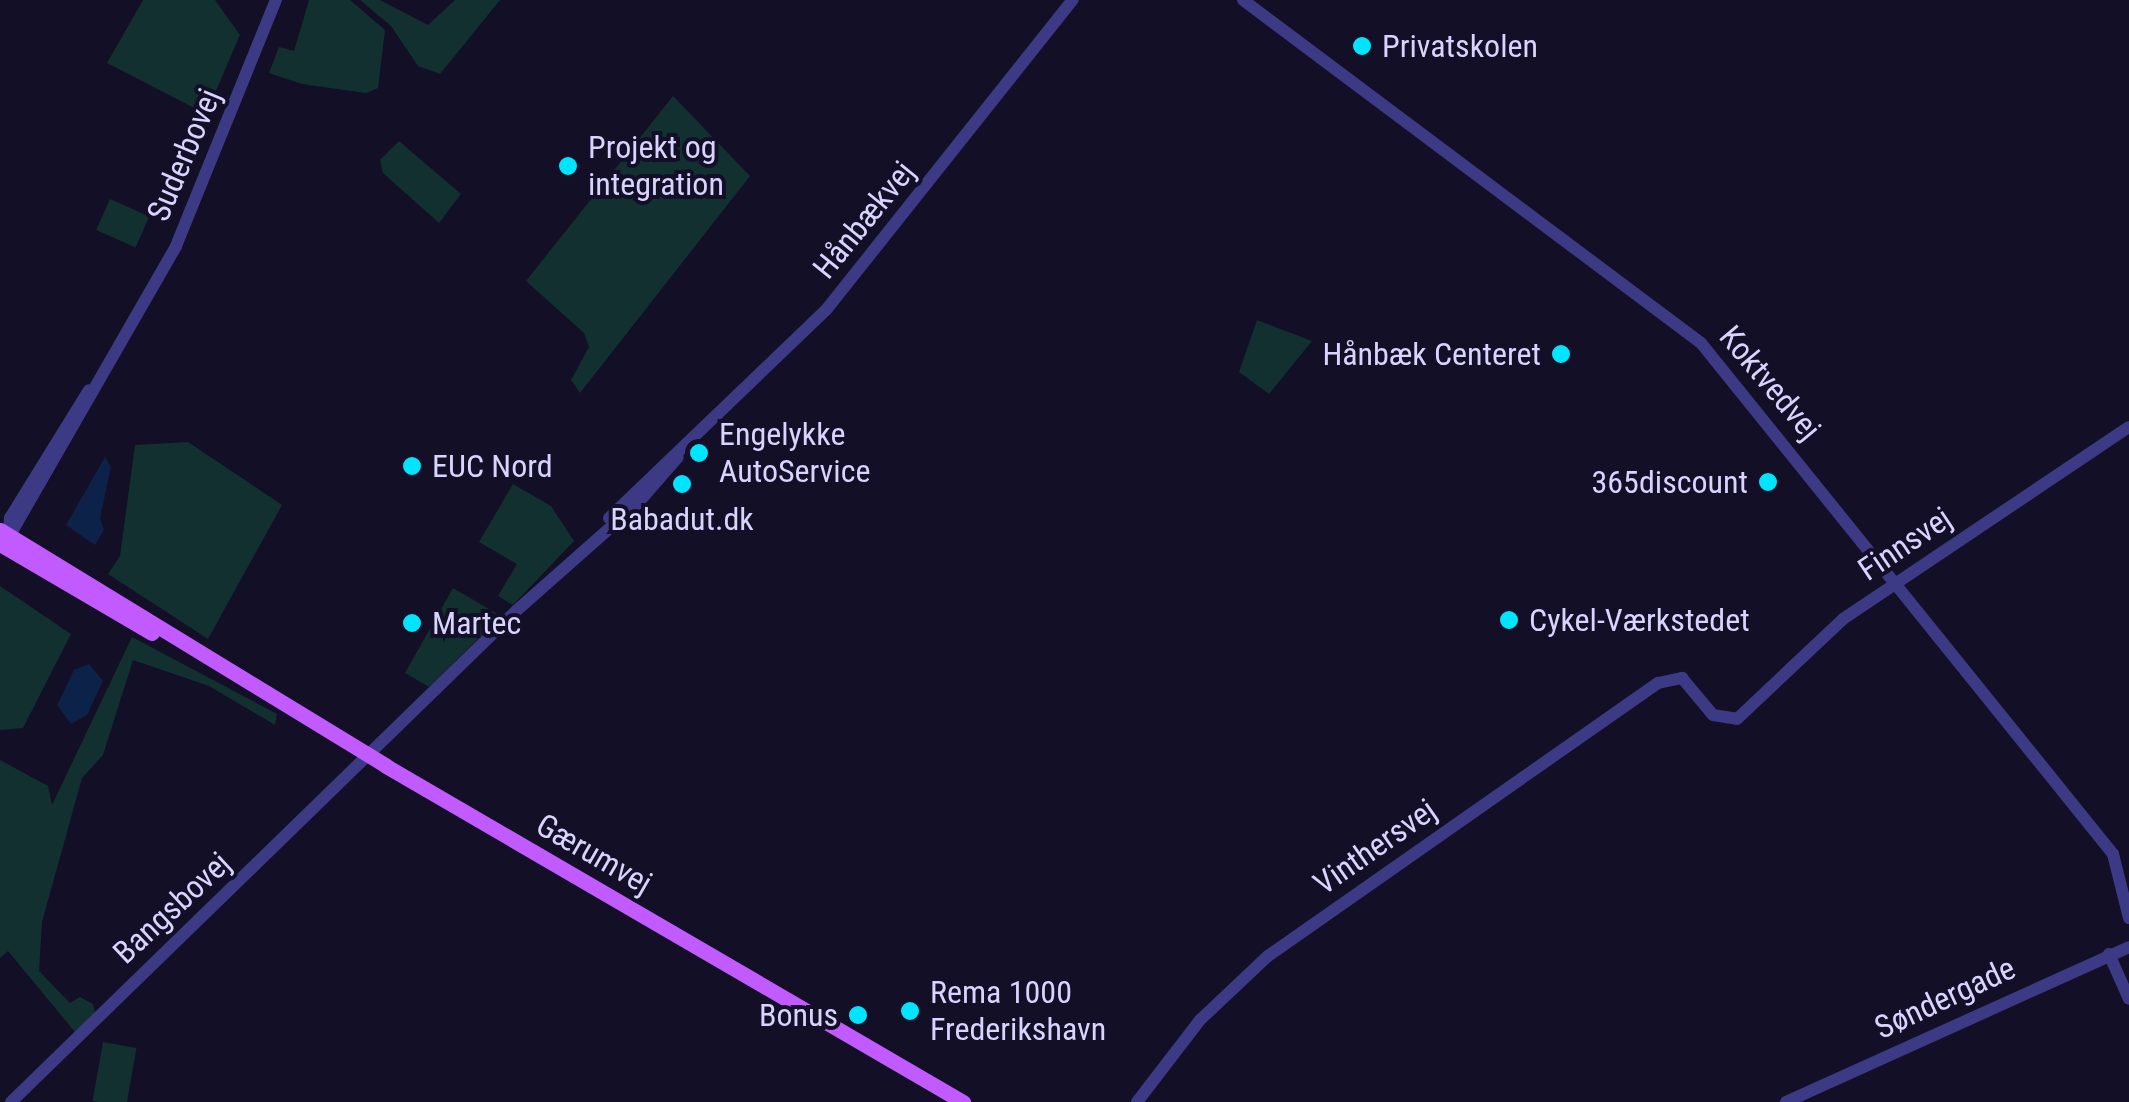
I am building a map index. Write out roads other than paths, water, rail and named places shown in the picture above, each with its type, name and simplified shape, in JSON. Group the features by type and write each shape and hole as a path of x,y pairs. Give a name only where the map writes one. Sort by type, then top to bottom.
{"main road":[{"name":"Gærumvej","path":"3,539 963,1102"}],"street":[{"name":"Suderbovej","path":"3,539 132,326 204,185 276,0"},
{"name":"Hånbækvej","path":"371,755 582,550 632,494 678,456 826,310 1073,0"},
{"name":"Koktvedvej","path":"1242,0 1701,342 2117,859 2129,918"},
{"name":"Finnsvej","path":"1677,676 1725,720 1737,719 1822,636 2129,426"},
{"name":"Vinthersvej","path":"1137,1102 1200,1020 1268,956 1677,676"},
{"name":"Bangsbovej","path":"11,1102 371,755"},
{"name":"Søndergade","path":"1786,1102 2129,947"},
{"path":"2109,954 2129,999"}],"water":[{"path":"105,457 111,467 100,518 104,530 95,545 66,525"},
{"path":"89,664 103,681 87,715 71,724 57,705 74,670"}],"place":[{"name":"Privatskolen","path":"1362,46"},
{"name":"Projekt og integration","path":"568,166"},
{"name":"Hånbæk Centeret","path":"1561,354"},
{"name":"Engelykke AutoService","path":"699,453"},
{"name":"EUC Nord","path":"412,466"},
{"name":"365discount","path":"1768,482"},
{"name":"Babadut.dk","path":"682,484"},
{"name":"Cykel-Værkstedet","path":"1509,620"},
{"name":"Martec","path":"412,623"},
{"name":"Rema 1000 Frederikshavn","path":"910,1011"},
{"name":"Bonus","path":"858,1015"}]}
